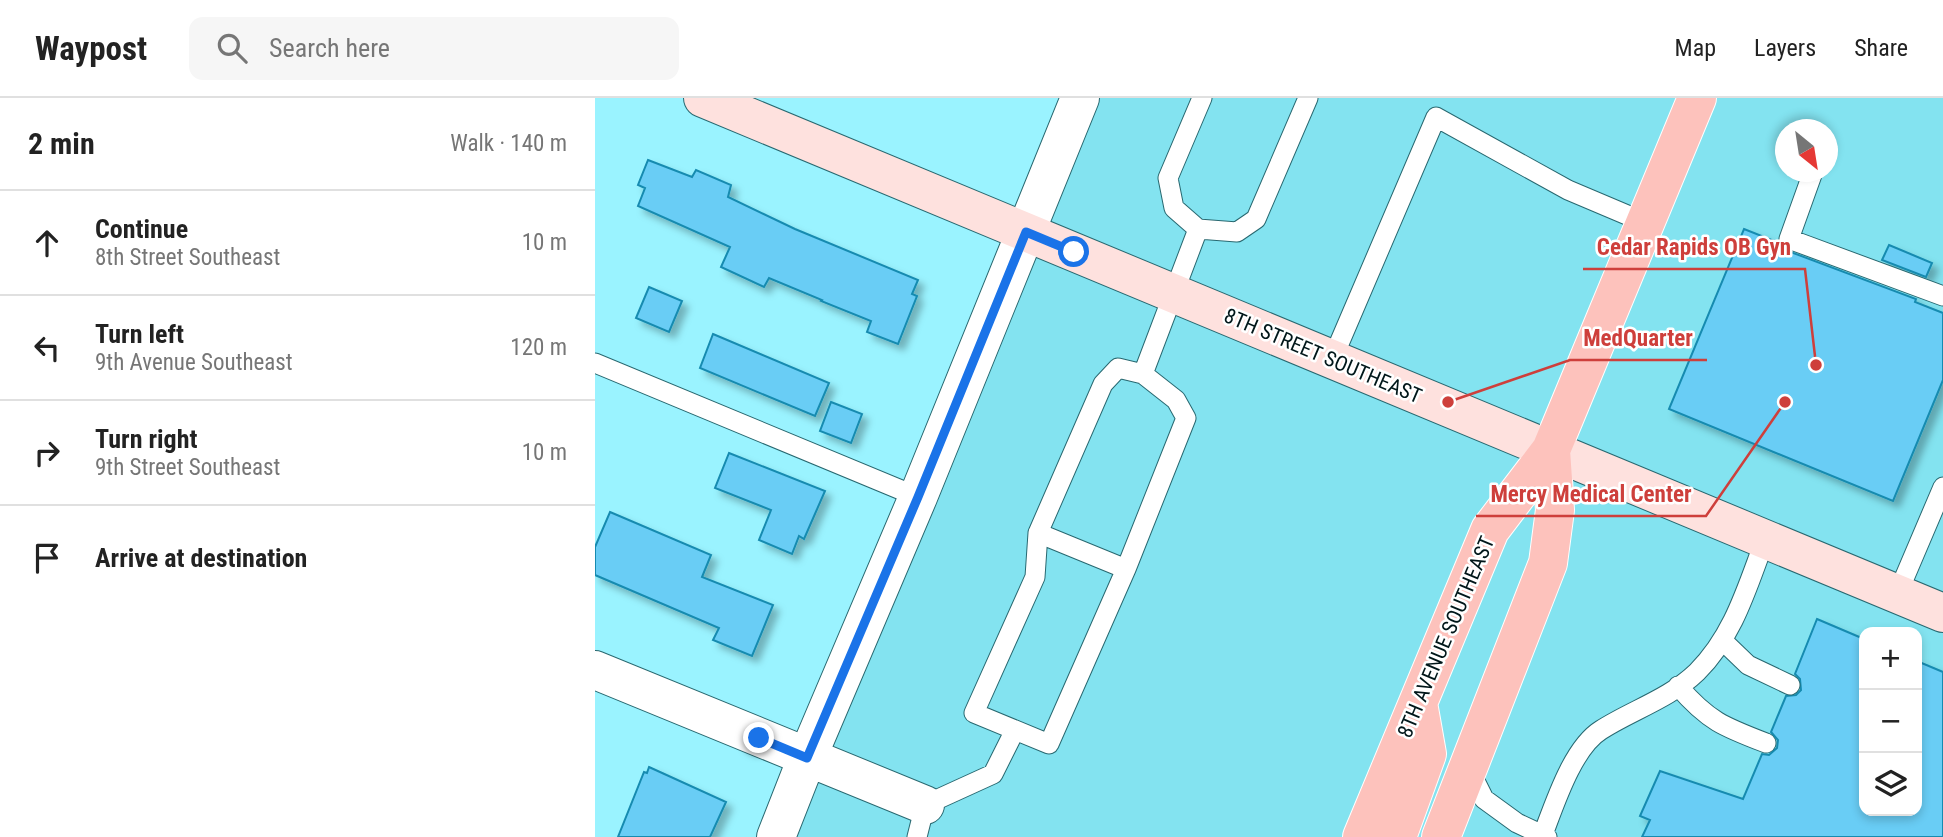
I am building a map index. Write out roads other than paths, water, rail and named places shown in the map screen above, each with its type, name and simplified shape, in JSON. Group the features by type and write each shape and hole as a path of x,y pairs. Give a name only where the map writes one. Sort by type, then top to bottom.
{"main road":[{"name":"8TH STREET SOUTHEAST","path":"702,98 1943,613"},
{"name":"8TH AVENUE SOUTHEAST","path":"1362,837 1490,530 1551,450 1697,98"},
{"name":"8TH AVENUE SOUTHEAST","path":"1441,837 1548,563 1555,510 1551,450"},
{"path":"1397,837 1427,754 1417,703"}],"street":[{"path":"776,837 1080,98"},
{"path":"595,670 807,758 921,821"}],"lane":[{"path":"1202,98 1168,178 1174,208 1198,229 1237,232 1256,219 1308,98"},
{"path":"1332,359 1436,117 1568,190 1646,223"},
{"path":"1809,182 1789,239 1943,296"},
{"path":"1143,374 1198,229"},
{"path":"595,363 918,497"},
{"path":"1118,369 1143,374 1176,400 1186,418 1126,569 1049,744 974,713 1035,577 1038,533 1103,384 1118,369"},
{"path":"1897,595 1943,487"},
{"path":"1038,533 1126,569"},
{"path":"1468,767 1484,799 1517,823 1544,836 1571,765 1598,732 1656,702 1697,672 1732,628 1765,540"},
{"path":"1722,640 1748,665 1790,685"},
{"path":"1678,686 1699,710 1723,726 1766,743"},
{"path":"921,821 993,774 1015,730"}],"place":[{"name":"Cedar Rapids OB Gyn","path":"1816,365"},
{"name":"MedQuarter","path":"1448,402"},
{"name":"Mercy Medical Center","path":"1785,402"}]}
